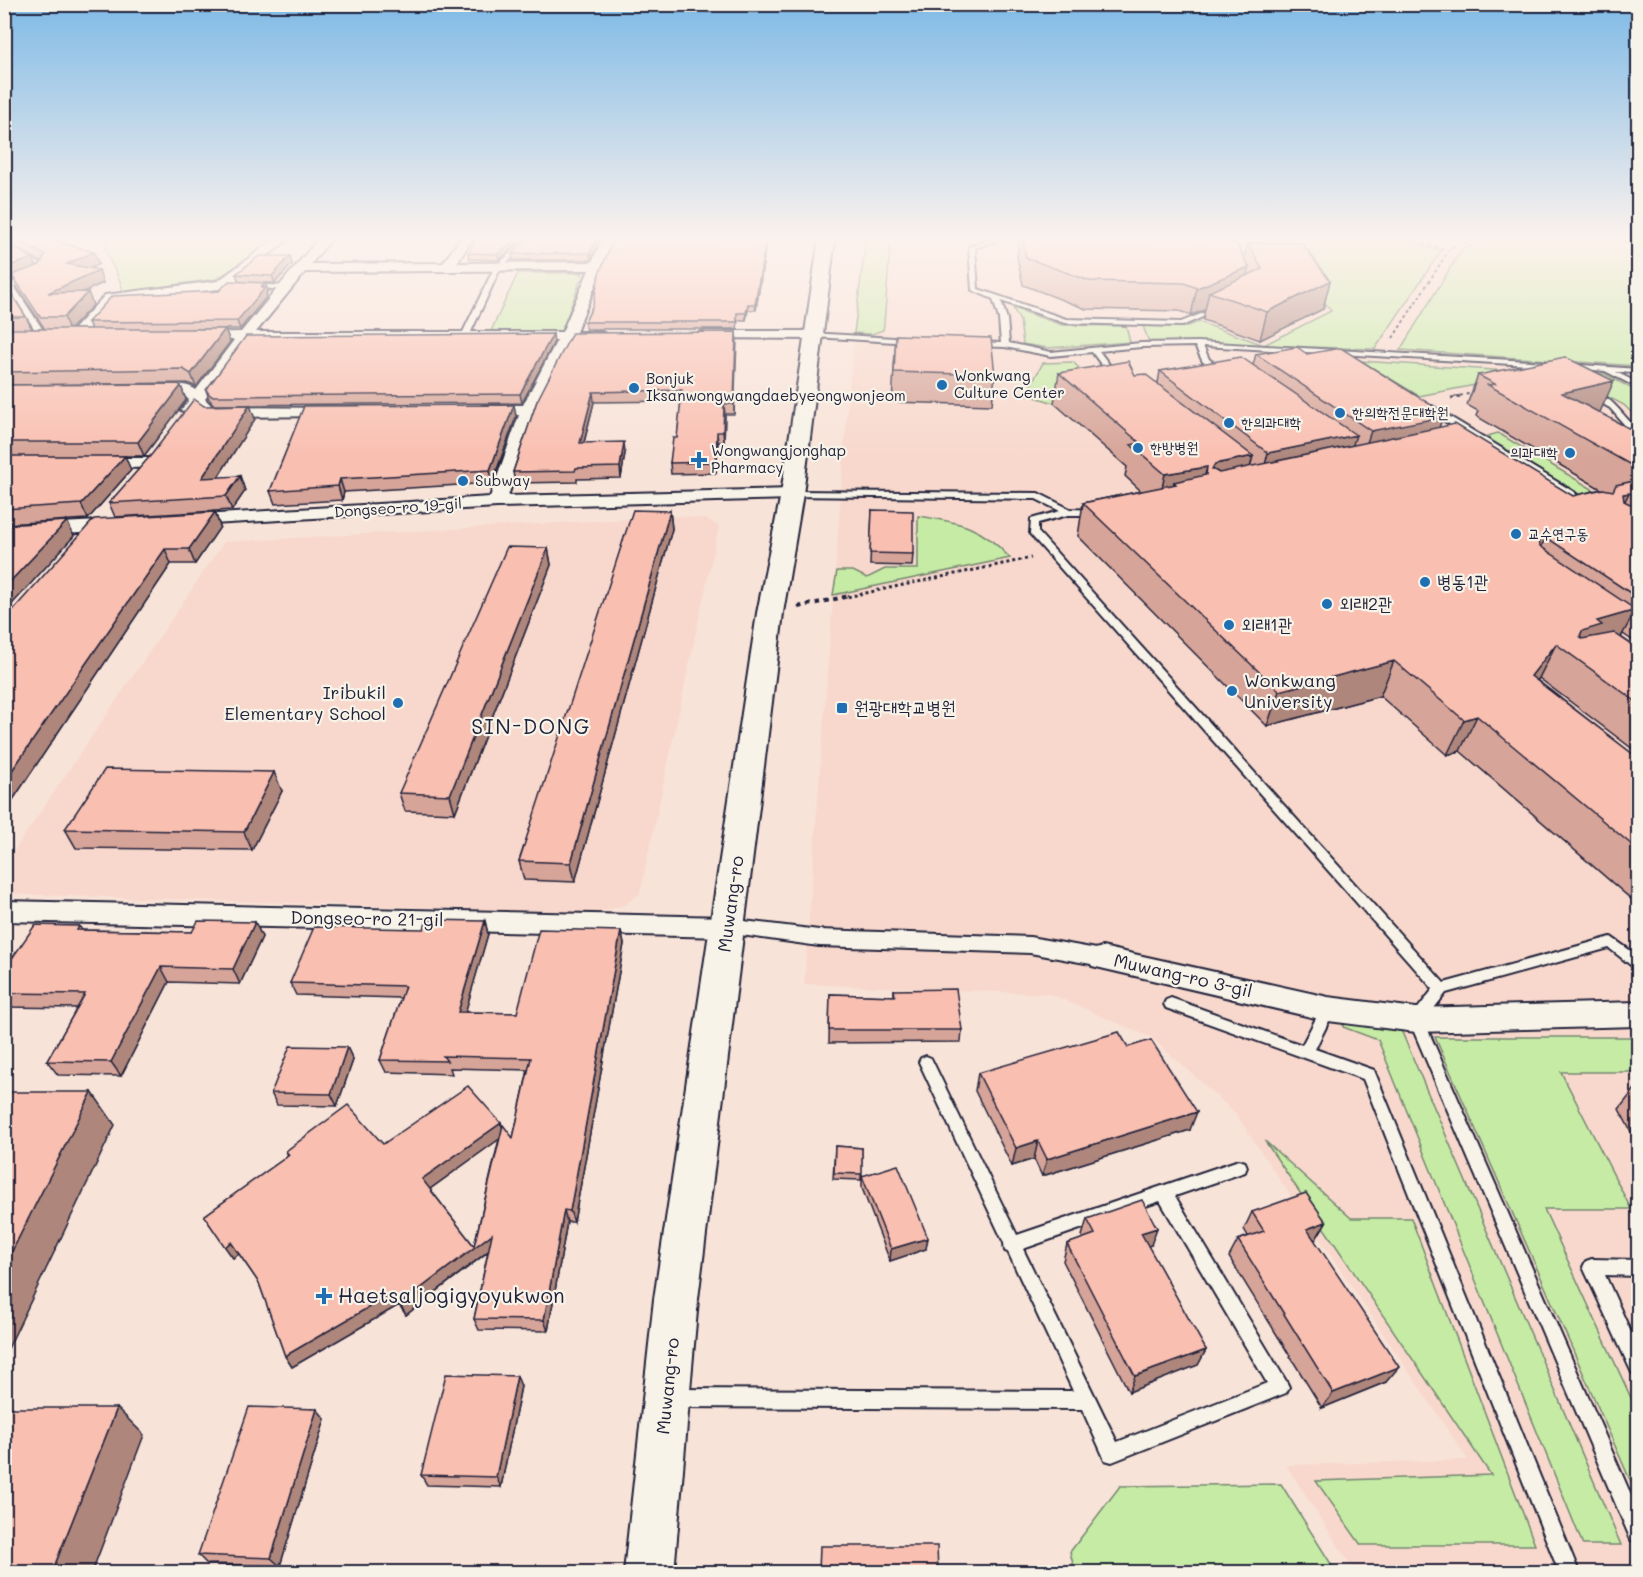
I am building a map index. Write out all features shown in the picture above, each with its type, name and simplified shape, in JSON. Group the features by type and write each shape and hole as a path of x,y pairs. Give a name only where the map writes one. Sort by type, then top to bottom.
{"street":[{"path":"59,335 91,312"},
{"path":"177,426 265,312"},
{"path":"497,502 530,410 577,312"},
{"name":"Muwang-ro","path":"649,1572 676,1299 770,613 792,494 817,312"},
{"path":"177,336 466,334 614,336"},
{"path":"24,336 98,335"},
{"path":"696,335 814,335"},
{"path":"131,390 188,390 210,412 352,411"},
{"path":"470,410 530,410"},
{"path":"83,463 153,458 135,482"},
{"name":"Dongseo-ro 19-gil","path":"167,523 497,502 792,494"},
{"path":"81,544 111,509"},
{"path":"4,532 132,525"},
{"name":"Dongseo-ro 21-gil","path":"4,911 728,927"},
{"path":"26,940 43,912"},
{"name":"Muwang-ro 3-gil","path":"728,927 819,938 1030,945 1102,958 1328,1009 1416,1020 1638,1014"}],"lane":[{"path":"35,312 59,335"},
{"path":"466,334 477,312"},
{"path":"1001,312 1005,345"},
{"path":"1038,312 1065,321 1182,324 1212,312"},
{"path":"1134,323 1141,345"},
{"path":"814,335 918,341"},
{"path":"964,344 1005,345 1051,354 1141,345 1198,344 1384,353 1638,371"},
{"path":"1198,344 1206,360 1234,380"},
{"path":"1093,349 1109,372 1118,379"},
{"path":"1303,349 1322,361"},
{"path":"1336,351 1355,362"},
{"path":"1537,363 1551,372"},
{"path":"1606,369 1638,386"},
{"path":"1577,386 1613,406 1631,430"},
{"path":"1422,404 1571,494 1580,502 1577,510"},
{"path":"792,494 1038,496 1068,512"},
{"path":"1108,512 1068,512 1034,521 1033,532 1442,989"},
{"path":"1638,963 1611,942 1442,989 1416,1020 1638,1533"},
{"path":"1171,1004 1369,1075 1569,1572"},
{"path":"1306,1052 1328,1009"},
{"path":"926,1062 1011,1245 1112,1453 1280,1387 1164,1192"},
{"path":"1011,1245 1239,1167"},
{"path":"1638,1268 1592,1267 1638,1367"},
{"path":"667,1398 1086,1400"}],"path":[{"path":"1384,353 1410,312"},
{"path":"1422,404 1479,392"},
{"path":"770,613 1053,554"}],"shaded area":[{"name":"Wonkwang University","path":"858,312 1638,312 1638,1572 1355,1572 1286,1465 1468,1460 1235,1113 1152,1038 1050,994 804,984 848,398"},
{"name":"Iribukil Elementary School","path":"680,516 706,519 719,526 640,893 625,905 594,913 5,894 5,864 224,542"}],"green space":[{"path":"500,312 569,312 562,331 491,331"},
{"path":"857,312 885,312 883,330 872,334 854,333"},
{"path":"1015,312 1023,312 1062,325 1126,326 1130,342 1048,348 1023,344 1020,321"},
{"path":"1330,312 1400,312 1375,349 1149,342 1143,326 1185,327 1199,322 1264,345"},
{"path":"1424,312 1638,312 1638,366 1400,350"},
{"path":"1361,361 1537,373 1419,396"},
{"path":"1073,362 1105,394 1054,403 1026,394 1043,363"},
{"path":"1576,372 1605,374 1638,392 1638,416 1635,416 1624,405 1574,379"},
{"path":"1498,433 1614,502 1599,506 1484,437"},
{"path":"918,516 969,527 989,539 1010,558 833,595 837,571 853,571 867,578 885,569 918,569"},
{"path":"1344,1014 1401,1030 1621,1545 1583,1545 1378,1040 1343,1027"},
{"path":"1435,1037 1638,1037 1638,1072 1561,1072 1631,1209 1544,1209 1638,1413 1638,1498"},
{"path":"1265,1141 1351,1218 1411,1218 1535,1545 1361,1545 1316,1481 1491,1475"},
{"path":"1281,1484 1336,1572 1075,1572 1070,1552 1120,1486"}],"building":[{"path":"4,312 23,312 26,317 4,317"},
{"path":"36,312 69,312 64,317 40,317"},
{"path":"98,312 245,312 237,321 88,322"},
{"path":"590,312 746,312 737,313 737,322 585,322"},
{"path":"4,329 225,329 191,374 183,369 4,372"},
{"path":"736,332 734,404 724,404 723,432 717,432 716,462 670,463 673,438 677,438 682,390 593,392 580,443 624,442 620,467 576,468 575,471 513,472 537,401 572,333"},
{"path":"553,334 520,394 211,396 206,390 246,336"},
{"path":"896,335 991,338 995,375 894,372"},
{"path":"1297,347 1307,354 1341,348 1444,413 1438,414 1443,417 1371,431 1256,354"},
{"path":"1241,357 1356,435 1268,453 1160,371"},
{"path":"1565,357 1614,381 1562,393 1638,433 1638,469 1488,385 1495,384 1478,375"},
{"path":"1128,361 1135,375 1145,374 1253,456 1215,464 1212,469 1219,473 1455,424 1573,496 1603,489 1613,491 1616,485 1638,480 1638,498 1629,493 1623,494 1624,501 1638,508 1638,598 1546,537 1539,540 1540,546 1636,610 1597,621 1602,625 1582,631 1580,636 1582,639 1614,633 1638,649 1638,703 1556,644 1531,676 1638,758 1638,850 1477,716 1464,720 1394,661 1279,691 1083,503 1176,484 1174,482 1206,475 1207,467 1165,474 1131,445 1140,443 1059,373"},
{"path":"178,384 181,386 138,442 4,442 4,385"},
{"path":"194,399 204,406 250,405 202,478 240,476 226,496 109,503 152,454"},
{"path":"514,405 490,470 340,479 338,486 270,491 304,406"},
{"path":"4,456 125,456 81,504 4,509"},
{"path":"633,510 670,511 571,863 519,861"},
{"path":"872,510 913,511 913,554 870,553"},
{"path":"215,512 189,549 165,549 4,782 4,620 94,519"},
{"path":"67,521 4,588 4,525"},
{"path":"507,547 548,548 450,795 399,793"},
{"path":"105,769 274,772 244,832 65,829"},
{"path":"427,920 485,921 458,1012 517,1013 539,929 621,931 570,1211 564,1210 544,1320 474,1319 492,1234 400,1304 393,1293 285,1356 259,1283 231,1242 225,1247 204,1216 289,1155 286,1151 348,1105 383,1144 468,1086 501,1123 422,1179 474,1246 503,1125 513,1138 531,1058 443,1056 447,1061 380,1060 405,986 290,983 314,927 424,929"},
{"path":"198,921 255,922 233,969 161,967 111,1062 47,1061 85,994 4,993 4,970 35,925 79,926 77,930 192,932"},
{"path":"956,989 962,1030 829,1030 830,994 895,996 894,990"},
{"path":"1119,1032 1128,1047 1151,1040 1197,1112 1047,1159 1038,1141 1016,1148 978,1073"},
{"path":"290,1046 347,1047 331,1094 271,1093"},
{"path":"4,1092 92,1092 4,1267"},
{"path":"835,1146 862,1148 862,1174 834,1173"},
{"path":"898,1165 928,1238 891,1249 862,1176"},
{"path":"1306,1193 1326,1222 1307,1229 1399,1367 1333,1393 1238,1240 1264,1231 1252,1212"},
{"path":"1142,1200 1157,1228 1141,1233 1206,1350 1135,1376 1067,1244 1095,1234 1087,1219"},
{"path":"446,1374 517,1376 496,1477 421,1475"},
{"path":"249,1407 317,1409 271,1558 198,1555"},
{"path":"4,1408 117,1408 52,1572 4,1572"},
{"path":"820,1546 937,1546 938,1572 819,1572"}],"place":[{"name":"Wonkwang Culture Center","path":"942,385"},
{"name":"Bonjuk Iksanwongwangdaebyeongwonjeom","path":"634,388"},
{"name":"한의학전문대학원","path":"1340,413"},
{"name":"한의과대학","path":"1229,423"},
{"name":"한방병원","path":"1138,448"},
{"name":"의과대학","path":"1570,453"},
{"name":"Wongwangjonghap Pharmacy","path":"699,460"},
{"name":"Subway","path":"463,481"},
{"name":"교수연구동","path":"1516,534"},
{"name":"병동1관","path":"1425,582"},
{"name":"외래2관","path":"1327,604"},
{"name":"외래1관","path":"1229,625"},
{"name":"Wonkwang University","path":"1232,691"},
{"name":"Iribukil Elementary School","path":"398,703"},
{"name":"원광대학교병원","path":"842,708"},
{"name":"Haetsaljogigyoyukwon","path":"324,1296"}],"district":[{"name":"SIN-DONG","path":"531,727"}]}
